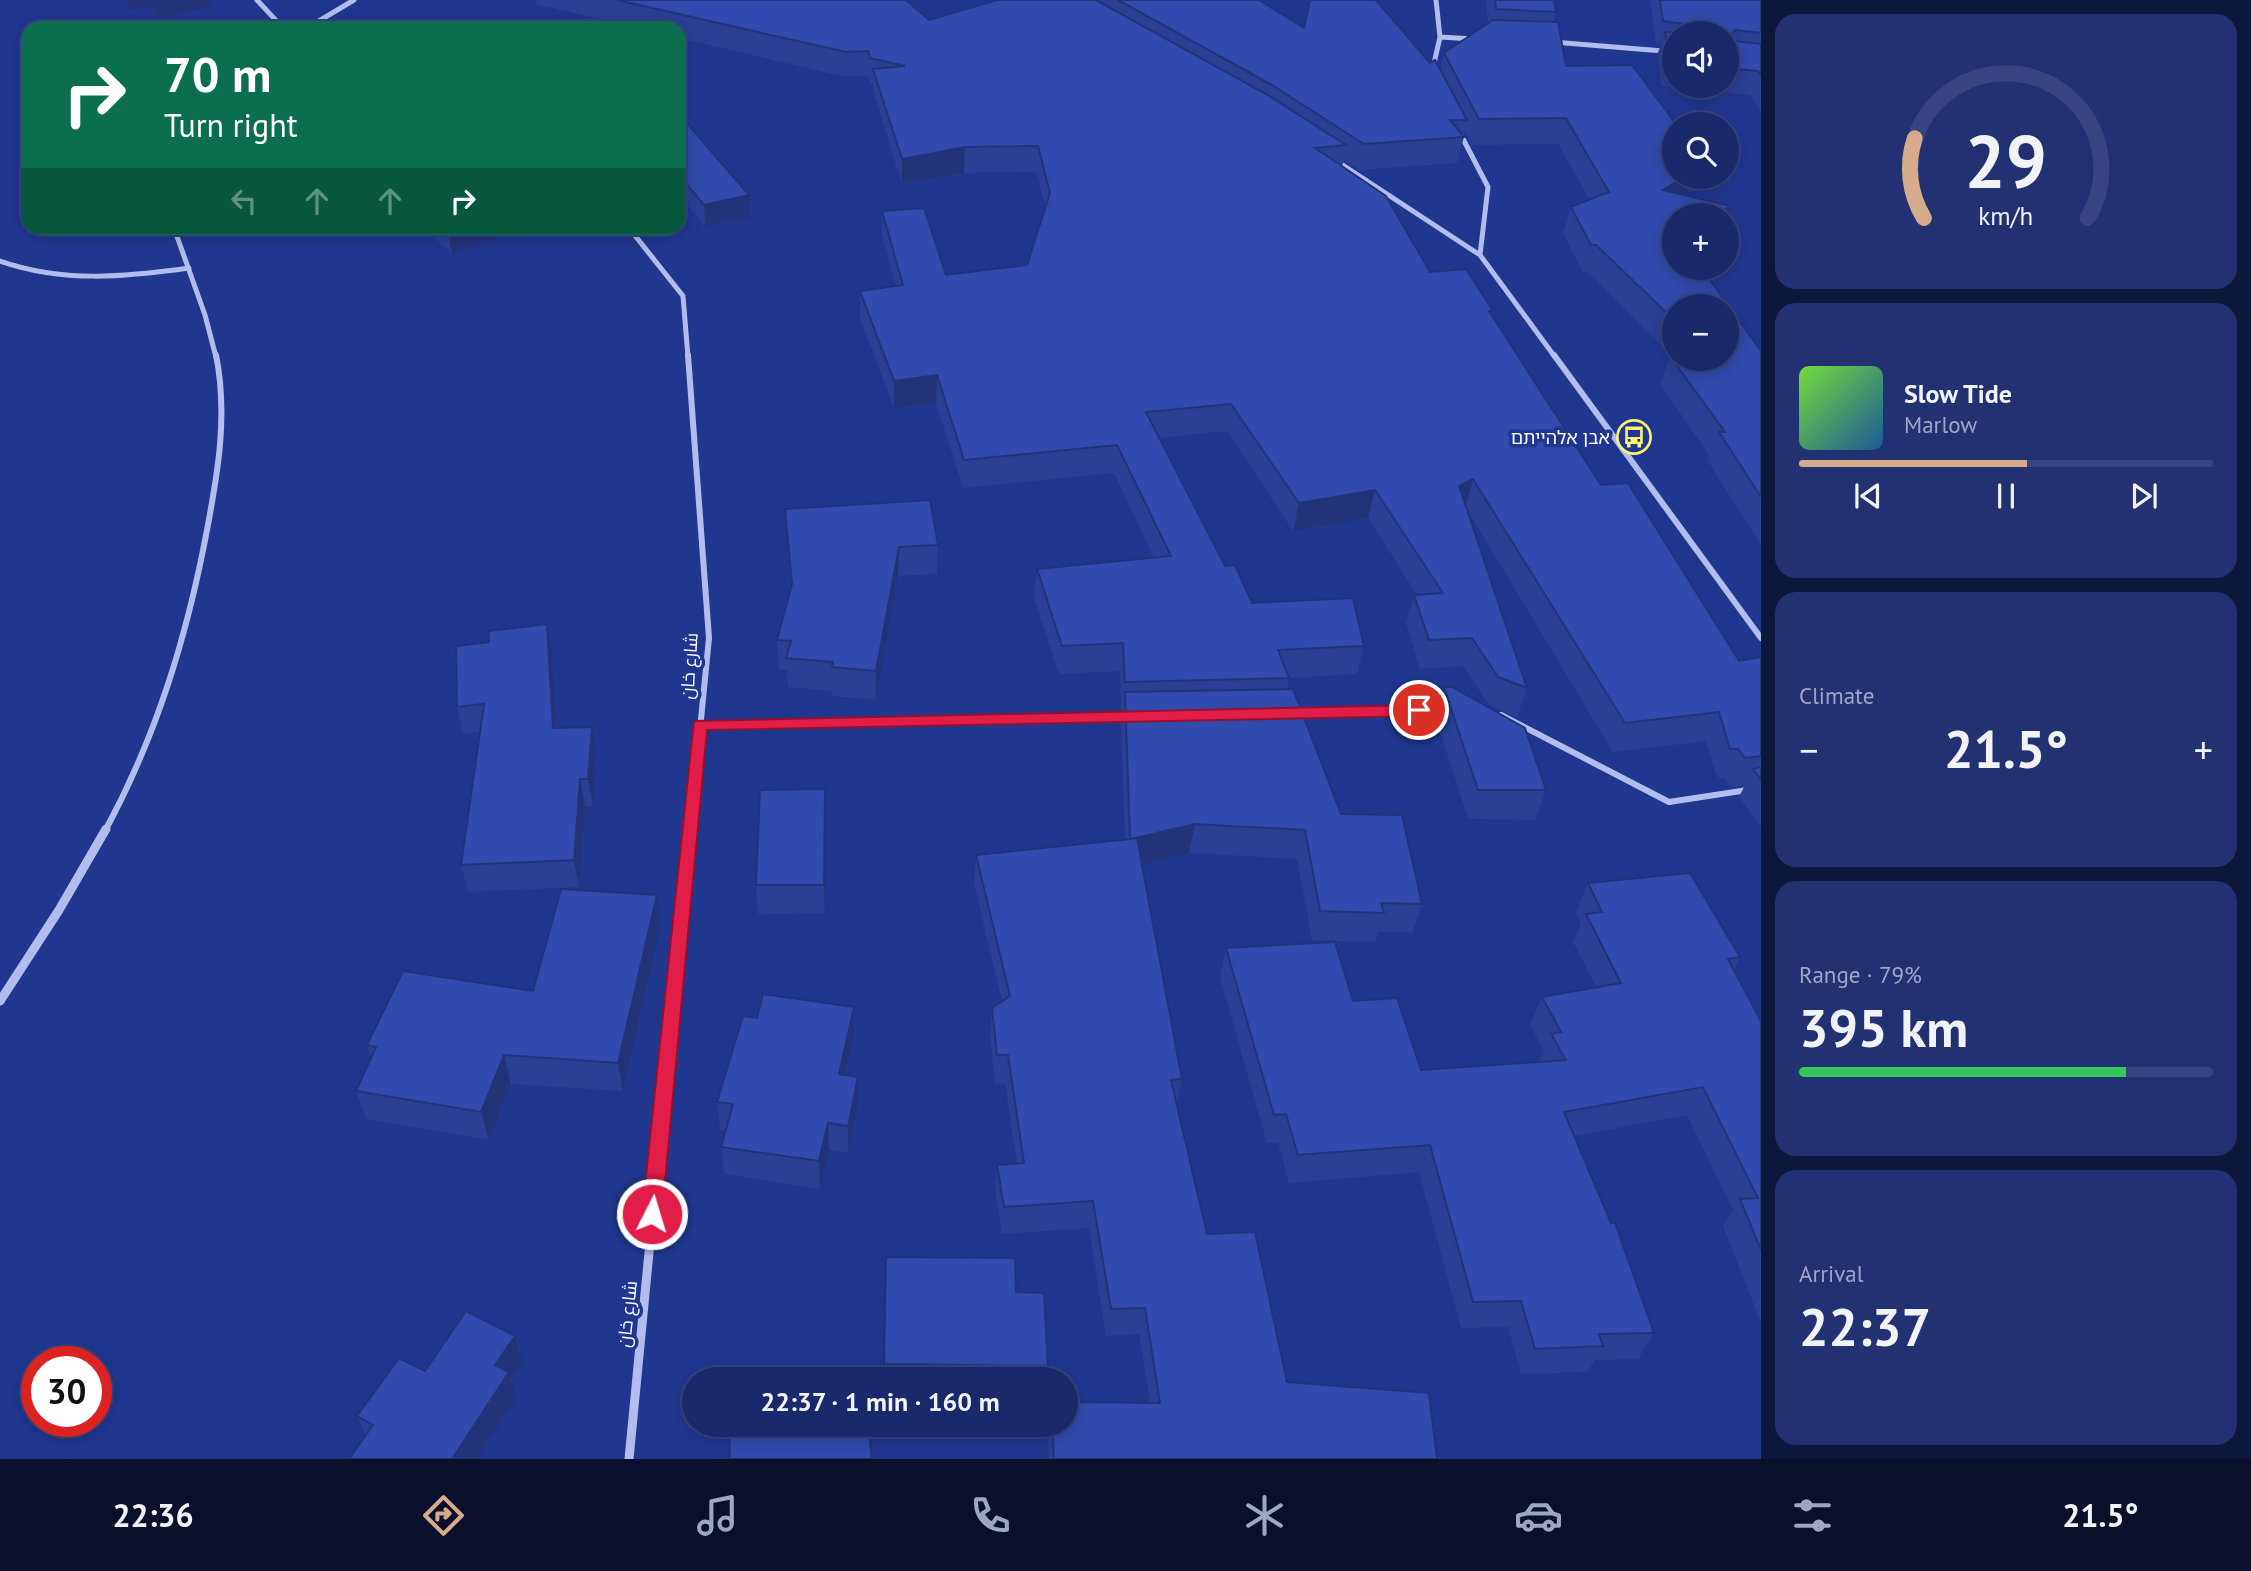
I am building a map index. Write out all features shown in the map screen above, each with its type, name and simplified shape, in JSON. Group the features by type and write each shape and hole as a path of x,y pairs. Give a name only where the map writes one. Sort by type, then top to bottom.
{"street":[{"path":"257,0 276,21"},
{"path":"319,21 354,0"},
{"path":"1431,77 1440,37 1436,0"},
{"path":"1440,37 1480,39"},
{"path":"1547,42 1662,51"},
{"path":"1456,126 1488,187 1480,255"},
{"path":"1333,159 1480,255 1761,638"},
{"path":"0,1001 104,831 145,750 179,658 202,561 219,467 222,405 215,345 177,235"},
{"name":"شارع خان","path":"629,1459 709,638 683,296 635,235"},
{"path":"0,261 33,271 97,277 137,276 189,268"},
{"path":"1283,713 1456,711"},
{"path":"1493,711 1669,802 1761,788"},
{"path":"700,725 1144,716"}],"building":[{"path":"617,0 906,0 929,20 997,0 1096,0 1266,94 1346,145 1315,148 1386,196 1430,272 1466,269 1493,311 1489,311 1601,485 1628,483 1739,661 1761,657 1761,756 1745,758 1738,749 1730,749 1719,712 1625,723 1473,479 1459,486 1527,688 1498,677 1472,638 1429,640 1414,595 1443,593 1375,490 1299,503 1231,404 1146,412 1225,566 1235,565 1252,603 1353,598 1364,646 1278,650 1289,678 1125,682 1123,643 1062,646 1037,569 1171,556 1117,445 964,460 937,375 894,381 860,291 903,285 882,211 924,208 946,275 1027,265 1050,193 1038,146 965,147 902,159 873,69 905,66 870,58 868,51 846,52"},
{"path":"1118,0 1259,0 1304,28 1310,0 1376,0 1430,63 1435,60 1467,120 1450,120 1464,137 1364,144 1272,85"},
{"path":"1495,0 1554,0 1556,12 1496,9"},
{"path":"1660,0 1761,0 1761,33 1739,30 1739,21 1663,21"},
{"path":"1493,20 1558,22 1566,66 1632,65 1667,112 1662,112 1662,189 1717,203 1662,203 1662,280 1710,280 1720,294 1662,294 1662,308 1596,245 1591,245 1571,207 1609,192 1566,118 1479,119 1444,53"},
{"path":"1739,42 1761,44 1761,75 1758,71 1739,69"},
{"path":"686,122 749,195 704,205 686,183"},
{"path":"1739,321 1761,351 1761,497 1719,432 1725,432 1681,371 1739,371"},
{"path":"930,500 938,545 899,547 876,671 832,667 833,662 786,658 791,641 777,640 792,584 785,509"},
{"path":"547,624 553,728 592,727 588,779 580,779 574,860 461,865 484,704 457,707 456,646 489,642 489,631"},
{"path":"1444,687 1452,687 1525,728 1546,790 1478,790"},
{"path":"1293,689 1341,814 1402,815 1422,904 1381,903 1384,913 1320,911 1305,830 1195,824 1131,839 1137,838 1182,1079 1171,1080 1207,1234 1255,1232 1287,1382 1429,1393 1437,1459 1054,1459 1053,1437 1078,1437 1078,1402 1160,1403 1145,1308 1111,1309 1093,1201 1004,1207 997,1165 1024,1163 1008,1055 997,1055 992,1008 1010,996 976,855 1130,839 1125,692"},
{"path":"1761,767 1761,780 1753,769"},
{"path":"825,789 824,885 756,885 760,790"},
{"path":"1690,873 1740,957 1728,959 1761,1021 1761,1250 1740,1199 1758,1198 1703,1087 1564,1112 1611,1223 1615,1223 1654,1333 1599,1334 1603,1346 1535,1349 1521,1301 1473,1302 1430,1145 1298,1155 1286,1114 1274,1115 1226,948 1335,942 1353,1001 1397,998 1421,1070 1566,1060 1551,1034 1561,1032 1542,997 1621,983 1586,914 1602,912 1588,883"},
{"path":"561,889 657,895 618,1063 504,1055 481,1112 356,1091 376,1047 367,1045 403,971 533,991"},
{"path":"763,994 854,1007 839,1074 858,1077 848,1126 828,1123 819,1161 721,1147 733,1104 717,1102 743,1016 757,1018"},
{"path":"886,1257 1015,1258 1016,1292 1044,1293 1048,1366 884,1364"},
{"path":"466,1311 515,1336 495,1365 509,1372 452,1459 349,1459 373,1425 357,1416 399,1358 425,1371"},
{"path":"729,1437 869,1437 872,1459 730,1459"}],"place":[{"name":"אבן אלהייתם","path":"1634,437"}],"route":[{"path":"652,1214 700,725 1419,710"}]}
